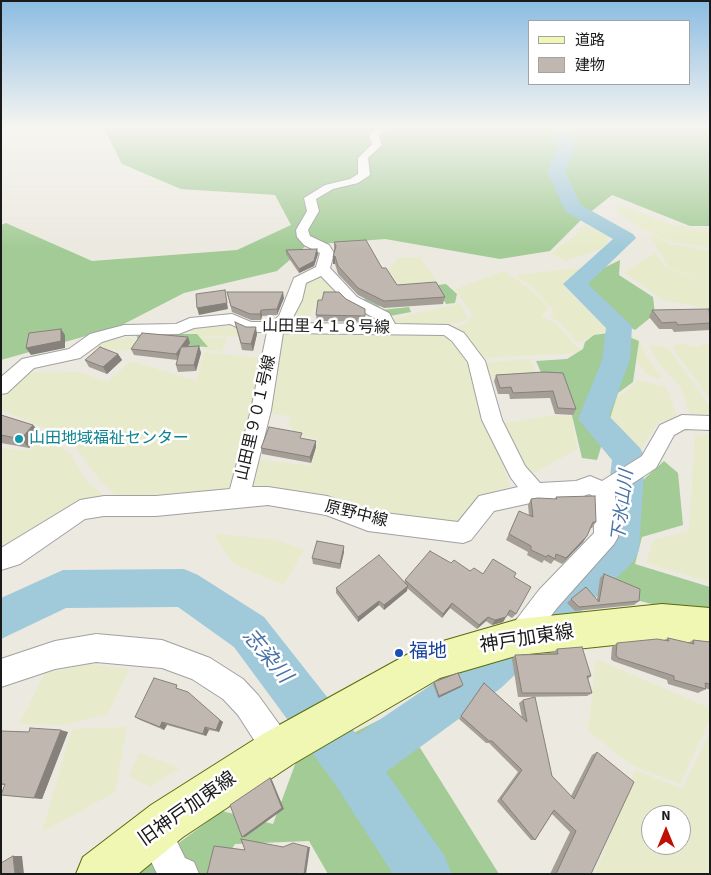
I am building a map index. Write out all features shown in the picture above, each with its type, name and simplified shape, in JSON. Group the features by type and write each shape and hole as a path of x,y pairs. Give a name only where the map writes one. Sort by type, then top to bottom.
{"street":[{"path":"364,168 364,175 354,181 329,186 310,198 313,211 302,230 304,237 309,242 324,248 327,254 323,269 352,300 382,316 389,329"},
{"name":"山田里９０１号線","path":"239,497 262,410 276,327 286,318 294,300 299,281 323,269"},
{"name":"山田里４１８号線","path":"1,388 28,363 74,354 96,338 124,330 179,330 190,323 232,319 248,327 448,330 458,336 476,361 492,420 518,472 535,493"},
{"path":"518,637 548,599 606,537 604,491 649,462 667,430 682,422 710,423"},
{"name":"原野中線","path":"1,559 11,556 80,510 104,506 156,506 239,497 268,496 327,506 368,521 463,533 487,503 535,493 576,490 590,486 604,491"},
{"name":"神戸加東線","path":"278,749 432,661 518,637 662,622 710,626"},
{"path":"1,672 55,655 96,648 162,654 200,668 233,688 248,705 278,749"},
{"name":"旧神戸加東線","path":"100,874 154,831 278,749"},
{"path":"154,831 173,870 182,874"}],"green space":[{"path":"131,168 710,168 710,226 690,226 612,195 583,218 550,251 500,259 385,239 307,245 277,271 184,293 118,327 1,360 1,225 6,223 92,261 237,250 291,225 275,195 181,189"},
{"path":"622,205 670,224 710,231 710,247 675,243 646,231 614,211"},
{"path":"583,225 611,233 605,247 566,261 551,253 577,234"},
{"path":"650,236 656,236 670,244 710,251 710,283 668,267"},
{"path":"656,253 665,267 710,284 710,313 706,308 663,300 624,272"},
{"path":"420,257 438,283 405,289 396,283 388,271 398,258"},
{"path":"620,260 619,275 653,297 655,314 635,330 596,309 569,285"},
{"path":"579,268 581,272 562,285 591,313 605,314 616,326 578,343 558,321 551,317 553,310 532,287 515,275"},
{"path":"504,271 528,288 549,308 541,316 556,324 582,353 480,358 452,328 465,324 473,316 455,289"},
{"path":"313,278 326,279 340,297 323,296 321,304 313,307 309,323 290,322 301,285"},
{"path":"446,284 457,294 455,303 446,304 437,288 375,297 381,310 409,307 411,312 390,316 361,300 384,292"},
{"path":"460,303 467,316 467,320 441,327 395,327 389,320"},
{"path":"213,326 236,327 244,332 242,336 197,337 187,330"},
{"path":"283,330 451,334 473,362 510,486 485,494 460,528 245,490 255,459 311,466 319,439 298,435 288,424 290,416 267,413"},
{"path":"616,332 639,341 633,382 618,393 597,460 582,458 563,377 543,377 536,361 567,359 583,349 585,342 594,335"},
{"path":"136,334 197,334 208,347 139,343"},
{"path":"630,334 641,343 647,358 662,377 660,379 645,373 630,348"},
{"path":"131,338 138,345 135,351 88,347 102,341"},
{"path":"200,338 227,338 222,352 205,350"},
{"path":"678,343 695,347 704,344 710,346 710,399 673,348"},
{"path":"649,345 668,348 710,407 710,416 690,414 680,386 659,364"},
{"path":"204,352 265,359 233,490 119,498 101,482 77,449 58,434 1,410 1,396 27,373 79,372 108,382 131,361 196,381"},
{"path":"530,359 538,378 490,379 484,363"},
{"path":"638,380 666,387 678,419 659,421 639,452 608,424 607,402 624,394"},
{"path":"551,415 572,416 577,449 530,475 501,424"},
{"path":"710,434 710,582 646,563 654,540 689,531 695,436"},
{"path":"41,436 71,454 87,482 102,494 94,503 1,552 1,448 29,451"},
{"path":"664,461 678,473 683,525 642,537 635,564 710,587 710,619 594,589 616,523 633,489"},
{"path":"219,534 277,540 304,550 284,585 234,564 215,537"},
{"path":"596,659 710,708 710,719 680,784 631,765 588,731"},
{"path":"89,664 129,669 108,714 63,725 19,724 45,673"},
{"path":"397,711 499,874 328,874 309,841 235,844 216,874 137,874 222,811 273,824 296,762"},
{"path":"127,727 115,792 42,832 72,729"},
{"path":"710,733 710,874 595,874 635,770 682,789"},
{"path":"139,753 180,768 150,787 129,776"}],"building":[{"path":"366,240 382,268 386,268 397,285 436,282 445,297 384,301 358,288 338,266 335,256 333,257 336,246 334,242"},
{"path":"317,249 314,261 299,269 286,250"},
{"path":"225,290 227,303 197,308 196,294"},
{"path":"227,292 283,292 277,309 261,310 260,314 250,314 231,306"},
{"path":"324,292 339,292 346,299 365,309 365,316 316,315 318,300 322,300"},
{"path":"709,309 710,323 678,325 676,322 662,323 652,310"},
{"path":"235,322 246,327 256,327 251,344 241,343"},
{"path":"61,329 61,341 26,348 29,333"},
{"path":"142,333 188,337 176,354 131,349"},
{"path":"199,346 194,365 176,365 181,347"},
{"path":"100,347 118,354 103,367 85,360"},
{"path":"544,372 563,373 576,409 558,408 553,391 513,393 511,387 500,388 496,375"},
{"path":"1,415 33,425 21,439 1,435"},
{"path":"269,427 302,433 300,438 316,441 310,457 261,448"},
{"path":"595,496 596,522 593,522 587,536 566,558 556,554 555,559 548,555 546,557 531,550 531,546 509,534 519,511 533,517 531,499"},
{"path":"317,541 344,546 340,564 312,558"},
{"path":"430,551 451,563 454,560 470,571 474,568 483,574 493,559 516,573 514,577 531,587 516,614 510,610 506,617 495,620 488,617 479,625 452,603 443,614 405,580"},
{"path":"379,555 408,586 384,605 379,601 358,617 336,588"},
{"path":"604,574 640,589 639,601 579,607 571,599 586,587 599,602"},
{"path":"668,638 694,644 693,640 710,642 710,684 705,683 706,689 674,680 674,676 618,658 616,655 617,643 657,639 669,641"},
{"path":"582,647 591,676 587,676 592,693 522,693 515,655 558,654 557,649"},
{"path":"458,673 463,685 439,696 434,682"},
{"path":"154,678 177,685 176,688 188,692 220,720 216,730 205,727 203,734 162,722 160,727 135,717"},
{"path":"484,683 527,722 523,700 535,697 552,776 574,799 597,752 634,782 591,874 556,874 576,831 554,810 535,840 501,799 522,770 492,741 489,741 461,716"},
{"path":"30,728 61,730 34,798 1,795 5,784 1,784 1,731 29,732"},
{"path":"270,778 282,808 242,837 230,805"},
{"path":"241,839 283,847 293,843 308,847 304,874 207,874 214,846 245,850"},
{"path":"13,856 15,874 1,874 1,863"}],"waterway":[{"name":"下氷山川","path":"352,767 486,673 620,550 629,457 593,419 616,360 619,326 575,284 626,238 573,208 556,171 557,168"},
{"name":"志染川","path":"1,619 63,589 184,588 249,632 352,767"},
{"name":"志染川","path":"352,767 425,874"}],"place":[{"name":"山田地域福祉センター","path":"19,439"},
{"name":"福地","path":"399,653"}]}
